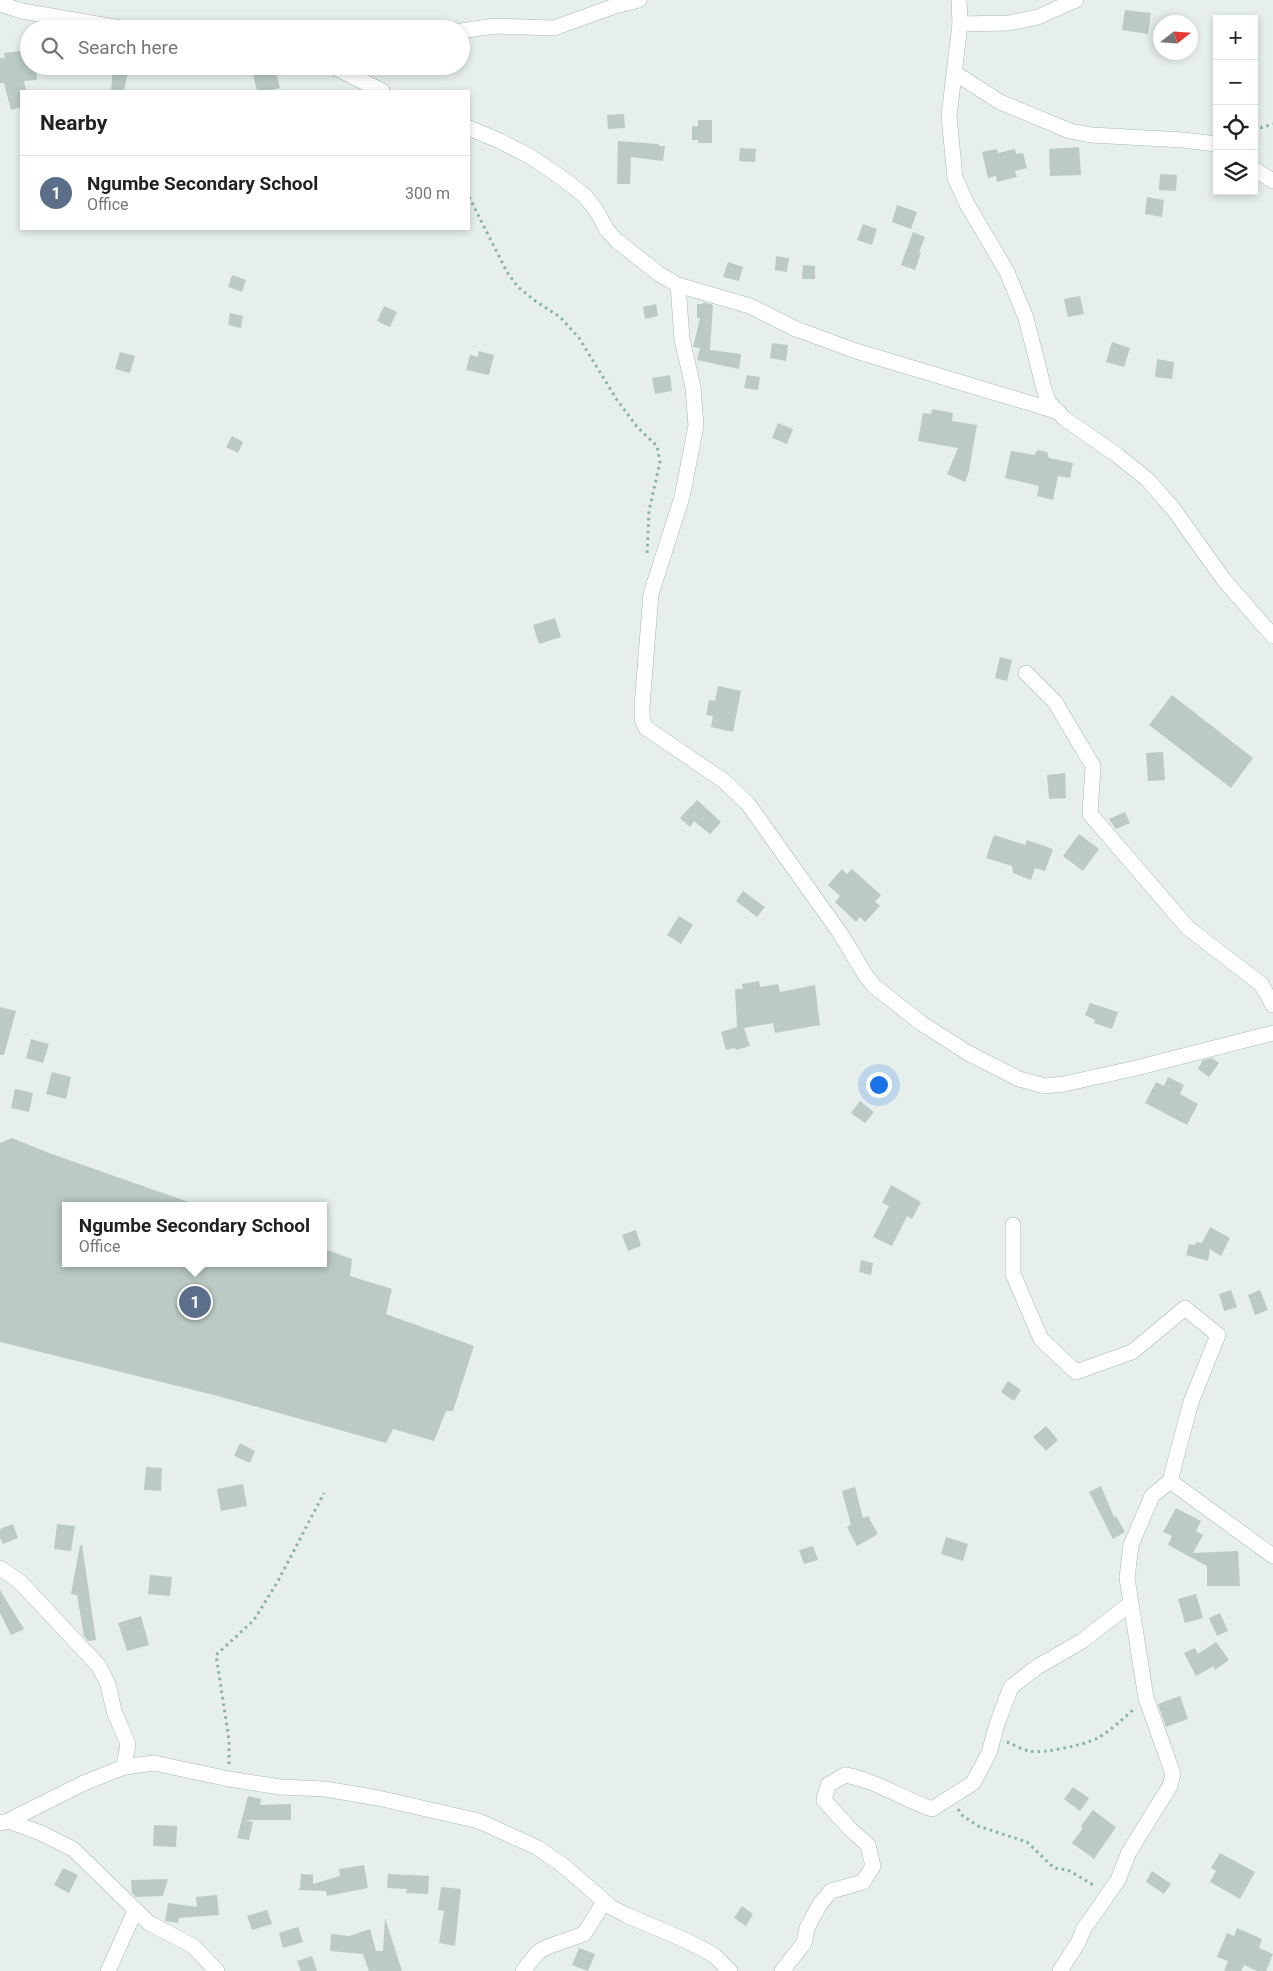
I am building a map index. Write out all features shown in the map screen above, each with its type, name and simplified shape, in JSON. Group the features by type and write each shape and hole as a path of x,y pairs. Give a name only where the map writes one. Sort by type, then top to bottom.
{"street":[{"path":"470,30 495,26 554,28 608,8 640,0"},
{"path":"959,0 960,24 950,116 955,178 967,204 1007,272 1026,318 1049,403 1065,419 1118,455 1148,480 1174,510 1224,580 1273,636"},
{"path":"960,24 1025,20 1038,17 1076,0"},
{"path":"0,4 22,11 74,20"},
{"path":"955,73 1000,102 1070,131 1091,135 1213,144"},
{"path":"350,75 380,90"},
{"path":"470,128 531,157 562,178 587,198 607,230 617,241 659,274 678,285 750,306 796,329 856,351 1056,410"},
{"path":"1258,172 1273,181"},
{"path":"678,285 682,339 694,387 696,426 682,497 651,594 642,706 642,720 646,728 724,781 748,804 840,933 874,986 921,1023 968,1053 1019,1079 1045,1086 1064,1084 1136,1068 1273,1033"},
{"path":"1026,673 1055,702 1094,766 1090,814 1188,928 1261,984 1273,1005"},
{"path":"1013,1225 1013,1274 1041,1339 1076,1372 1132,1352 1185,1308 1218,1335 1191,1402 1170,1481 1152,1496 1131,1545 1127,1578 1130,1604 1143,1668 1146,1698 1173,1774 1170,1786 1129,1852 1118,1880 1083,1930 1079,1941 1060,1971"},
{"path":"1170,1481 1273,1556"},
{"path":"0,1568 20,1582 98,1665 108,1684 114,1711 128,1744 124,1767"},
{"path":"782,1971 804,1943 807,1928 820,1904 831,1891 863,1882 873,1866 868,1845 851,1830 824,1800 828,1785 845,1775 862,1778 910,1802 932,1809 950,1799 974,1784 989,1754 1011,1687 1037,1667 1082,1641 1130,1604"},
{"path":"4,1822 84,1783 124,1767 154,1763 229,1779 280,1787 325,1789 378,1798 479,1821 538,1848 564,1866 604,1902 626,1916 685,1940 714,1955 730,1971"},
{"path":"4,1822 41,1833 73,1849 149,1923 193,1946 217,1971"},
{"path":"523,1971 538,1952 584,1934 604,1902"},
{"path":"108,1971 135,1911"}],"path":[{"path":"1258,129 1273,124"},
{"path":"470,199 507,272 518,287 560,317 579,338 617,400 638,428 657,446 660,462 649,510 647,562"},
{"path":"229,1779 229,1740 216,1655 254,1620 278,1581 324,1493"},
{"path":"994,1735 1030,1751 1048,1751 1096,1738 1120,1722 1146,1698"},
{"path":"950,1799 963,1816 978,1826 1028,1842 1054,1868 1068,1870 1108,1894"}],"building":[{"path":"1125,10 1151,13 1148,34 1122,30"},
{"path":"20,51 20,75 37,75 37,80 24,81 26,90 20,90 20,107 11,110 4,83 0,83 0,58 5,58 4,53"},
{"path":"112,75 127,75 124,90 111,90"},
{"path":"253,75 277,75 280,88 257,90"},
{"path":"624,114 625,128 608,129 607,115"},
{"path":"698,120 712,120 712,143 698,143 698,140 692,140 692,126 698,126"},
{"path":"618,141 665,146 663,161 631,157 630,184 617,184"},
{"path":"1079,147 1081,175 1050,176 1049,149"},
{"path":"740,148 756,149 755,162 739,161"},
{"path":"997,149 998,153 1015,149 1016,154 1023,153 1027,168 1015,171 1017,177 997,182 996,176 988,178 982,152"},
{"path":"1160,174 1177,175 1176,191 1159,190"},
{"path":"1147,197 1164,200 1162,217 1145,214"},
{"path":"897,205 917,212 911,229 892,222"},
{"path":"863,224 877,229 872,245 857,240"},
{"path":"913,232 925,237 915,270 901,265"},
{"path":"776,256 789,258 787,272 775,270"},
{"path":"728,262 743,267 739,281 723,277"},
{"path":"803,265 815,266 815,279 802,279"},
{"path":"232,275 246,280 242,292 228,287"},
{"path":"1080,296 1084,314 1068,317 1064,299"},
{"path":"703,302 713,305 710,350 741,354 739,369 697,360 700,348 693,347 700,318 697,318 697,304 703,304"},
{"path":"656,304 658,316 645,319 643,307"},
{"path":"384,306 397,312 390,327 377,321"},
{"path":"230,313 243,316 241,328 228,325"},
{"path":"1112,342 1130,348 1124,367 1106,362"},
{"path":"772,343 788,345 786,361 770,358"},
{"path":"479,351 494,355 489,375 466,370 470,355 478,357"},
{"path":"120,352 135,356 130,373 115,369"},
{"path":"1157,359 1174,362 1172,379 1155,377"},
{"path":"670,375 672,391 655,394 652,378"},
{"path":"747,375 760,377 758,390 744,388"},
{"path":"932,409 953,413 952,421 977,425 969,471 965,482 947,474 958,448 918,441 923,413 931,414"},
{"path":"778,423 793,429 787,444 772,438"},
{"path":"232,436 243,442 238,453 226,447"},
{"path":"1038,450 1047,452 1049,458 1073,463 1070,478 1058,476 1053,500 1037,496 1039,486 1005,478 1011,451 1034,455"},
{"path":"555,618 561,637 539,644 533,625"},
{"path":"1000,657 1012,660 1007,681 995,678"},
{"path":"718,686 741,691 733,732 711,727 713,716 706,715 709,700 715,701"},
{"path":"1172,695 1253,758 1231,788 1149,725"},
{"path":"1163,752 1165,780 1148,781 1146,753"},
{"path":"1065,773 1066,798 1049,799 1047,775"},
{"path":"697,800 721,822 710,834 694,821 690,827 680,818"},
{"path":"1125,812 1130,823 1116,829 1109,819"},
{"path":"1079,834 1099,849 1083,871 1063,856"},
{"path":"994,835 1025,845 1027,840 1053,849 1045,871 1035,868 1031,880 1013,873 1012,866 986,858"},
{"path":"842,869 847,874 852,869 881,895 875,902 880,906 865,922 860,917 856,922 835,902 840,896 828,885"},
{"path":"743,891 765,907 757,917 736,901"},
{"path":"679,916 693,925 681,944 667,935"},
{"path":"759,981 760,987 778,984 780,992 815,985 820,1025 775,1033 773,1023 744,1028 750,1046 736,1050 735,1048 726,1050 721,1032 737,1027 735,989 743,989 742,984"},
{"path":"1090,1003 1118,1012 1112,1029 1094,1023 1095,1020 1085,1015"},
{"path":"0,1007 16,1011 4,1055 0,1055"},
{"path":"31,1039 49,1044 43,1063 26,1058"},
{"path":"1212,1058 1219,1063 1209,1077 1198,1069 1203,1060"},
{"path":"52,1072 71,1077 66,1099 46,1094"},
{"path":"1168,1077 1184,1085 1180,1094 1198,1104 1187,1125 1145,1103 1156,1082 1164,1086"},
{"path":"15,1089 33,1093 29,1112 11,1108"},
{"path":"860,1101 874,1112 865,1123 851,1113"},
{"path":"12,1138 188,1202 62,1202 62,1267 327,1267 327,1250 352,1259 350,1276 392,1289 386,1314 474,1346 453,1411 446,1411 434,1441 393,1429 386,1443 218,1396 0,1342 0,1143"},
{"path":"891,1185 921,1202 912,1219 907,1216 892,1246 873,1237 889,1206 882,1203"},
{"path":"1210,1227 1230,1238 1221,1256 1210,1249 1208,1261 1186,1255 1189,1244 1202,1243"},
{"path":"636,1230 641,1246 628,1251 622,1235"},
{"path":"861,1260 873,1263 871,1275 859,1272"},
{"path":"1231,1290 1237,1307 1224,1311 1219,1294"},
{"path":"1260,1290 1268,1310 1255,1315 1248,1295"},
{"path":"1008,1381 1021,1390 1014,1401 1001,1392"},
{"path":"1046,1426 1058,1440 1046,1451 1033,1437"},
{"path":"240,1443 255,1451 250,1463 234,1456"},
{"path":"146,1467 162,1468 161,1491 144,1490"},
{"path":"243,1484 247,1506 221,1511 217,1489"},
{"path":"1101,1486 1114,1517 1116,1516 1125,1532 1113,1539 1089,1492"},
{"path":"855,1487 863,1518 868,1516 878,1534 857,1546 847,1527 851,1525 842,1491"},
{"path":"1176,1508 1201,1521 1196,1531 1203,1535 1193,1553 1238,1551 1240,1586 1207,1586 1207,1566 1168,1545 1172,1536 1163,1532"},
{"path":"13,1524 18,1538 3,1544 0,1538 0,1529"},
{"path":"57,1524 75,1526 71,1551 54,1549"},
{"path":"946,1537 968,1544 963,1561 941,1554"},
{"path":"80,1545 82,1545 96,1640 88,1641 84,1636 77,1595 71,1594"},
{"path":"813,1546 818,1560 804,1564 799,1550"},
{"path":"150,1575 172,1577 170,1596 148,1594"},
{"path":"0,1590 24,1629 11,1635 0,1613"},
{"path":"1196,1594 1203,1618 1185,1623 1178,1599"},
{"path":"1220,1613 1228,1631 1217,1636 1209,1618"},
{"path":"141,1616 149,1645 127,1651 118,1623"},
{"path":"1216,1642 1229,1660 1215,1670 1214,1666 1196,1676 1184,1653 1195,1648 1198,1654"},
{"path":"1180,1696 1188,1719 1166,1727 1158,1704"},
{"path":"1073,1787 1089,1798 1080,1811 1064,1799"},
{"path":"248,1796 261,1799 260,1805 291,1804 291,1820 245,1820 253,1822 249,1840 237,1838"},
{"path":"1093,1810 1116,1827 1094,1859 1072,1843 1083,1828 1081,1826"},
{"path":"154,1825 177,1826 176,1847 153,1846"},
{"path":"1220,1853 1255,1872 1240,1899 1210,1882 1216,1871 1211,1868"},
{"path":"364,1865 368,1888 327,1896 326,1891 298,1890 300,1888 301,1874 313,1875 313,1884 340,1876 339,1869"},
{"path":"63,1868 78,1875 69,1893 54,1885"},
{"path":"1152,1871 1171,1884 1164,1894 1146,1882"},
{"path":"388,1874 429,1876 428,1894 406,1893 407,1889 387,1888"},
{"path":"168,1879 163,1896 136,1897 132,1893 131,1880"},
{"path":"441,1887 461,1889 455,1946 439,1943 444,1911 438,1910"},
{"path":"217,1895 219,1915 179,1918 178,1923 165,1921 168,1903 197,1907 196,1897"},
{"path":"742,1906 753,1914 746,1926 734,1918"},
{"path":"267,1910 272,1924 252,1930 247,1916"},
{"path":"385,1918 402,1971 369,1971 363,1954 330,1951 331,1934 349,1936 370,1929 376,1951 383,1951"},
{"path":"298,1927 303,1942 283,1948 279,1933"},
{"path":"1237,1928 1262,1939 1259,1948 1273,1954 1266,1971 1257,1971 1244,1965 1241,1971 1224,1971 1228,1961 1217,1957 1227,1933 1234,1936"},
{"path":"579,1948 595,1954 588,1971 572,1965"},
{"path":"312,1956 317,1971 301,1971 297,1961"}],"place":[{"name":"Ngumbe Secondary School","path":"195,1302"}]}
